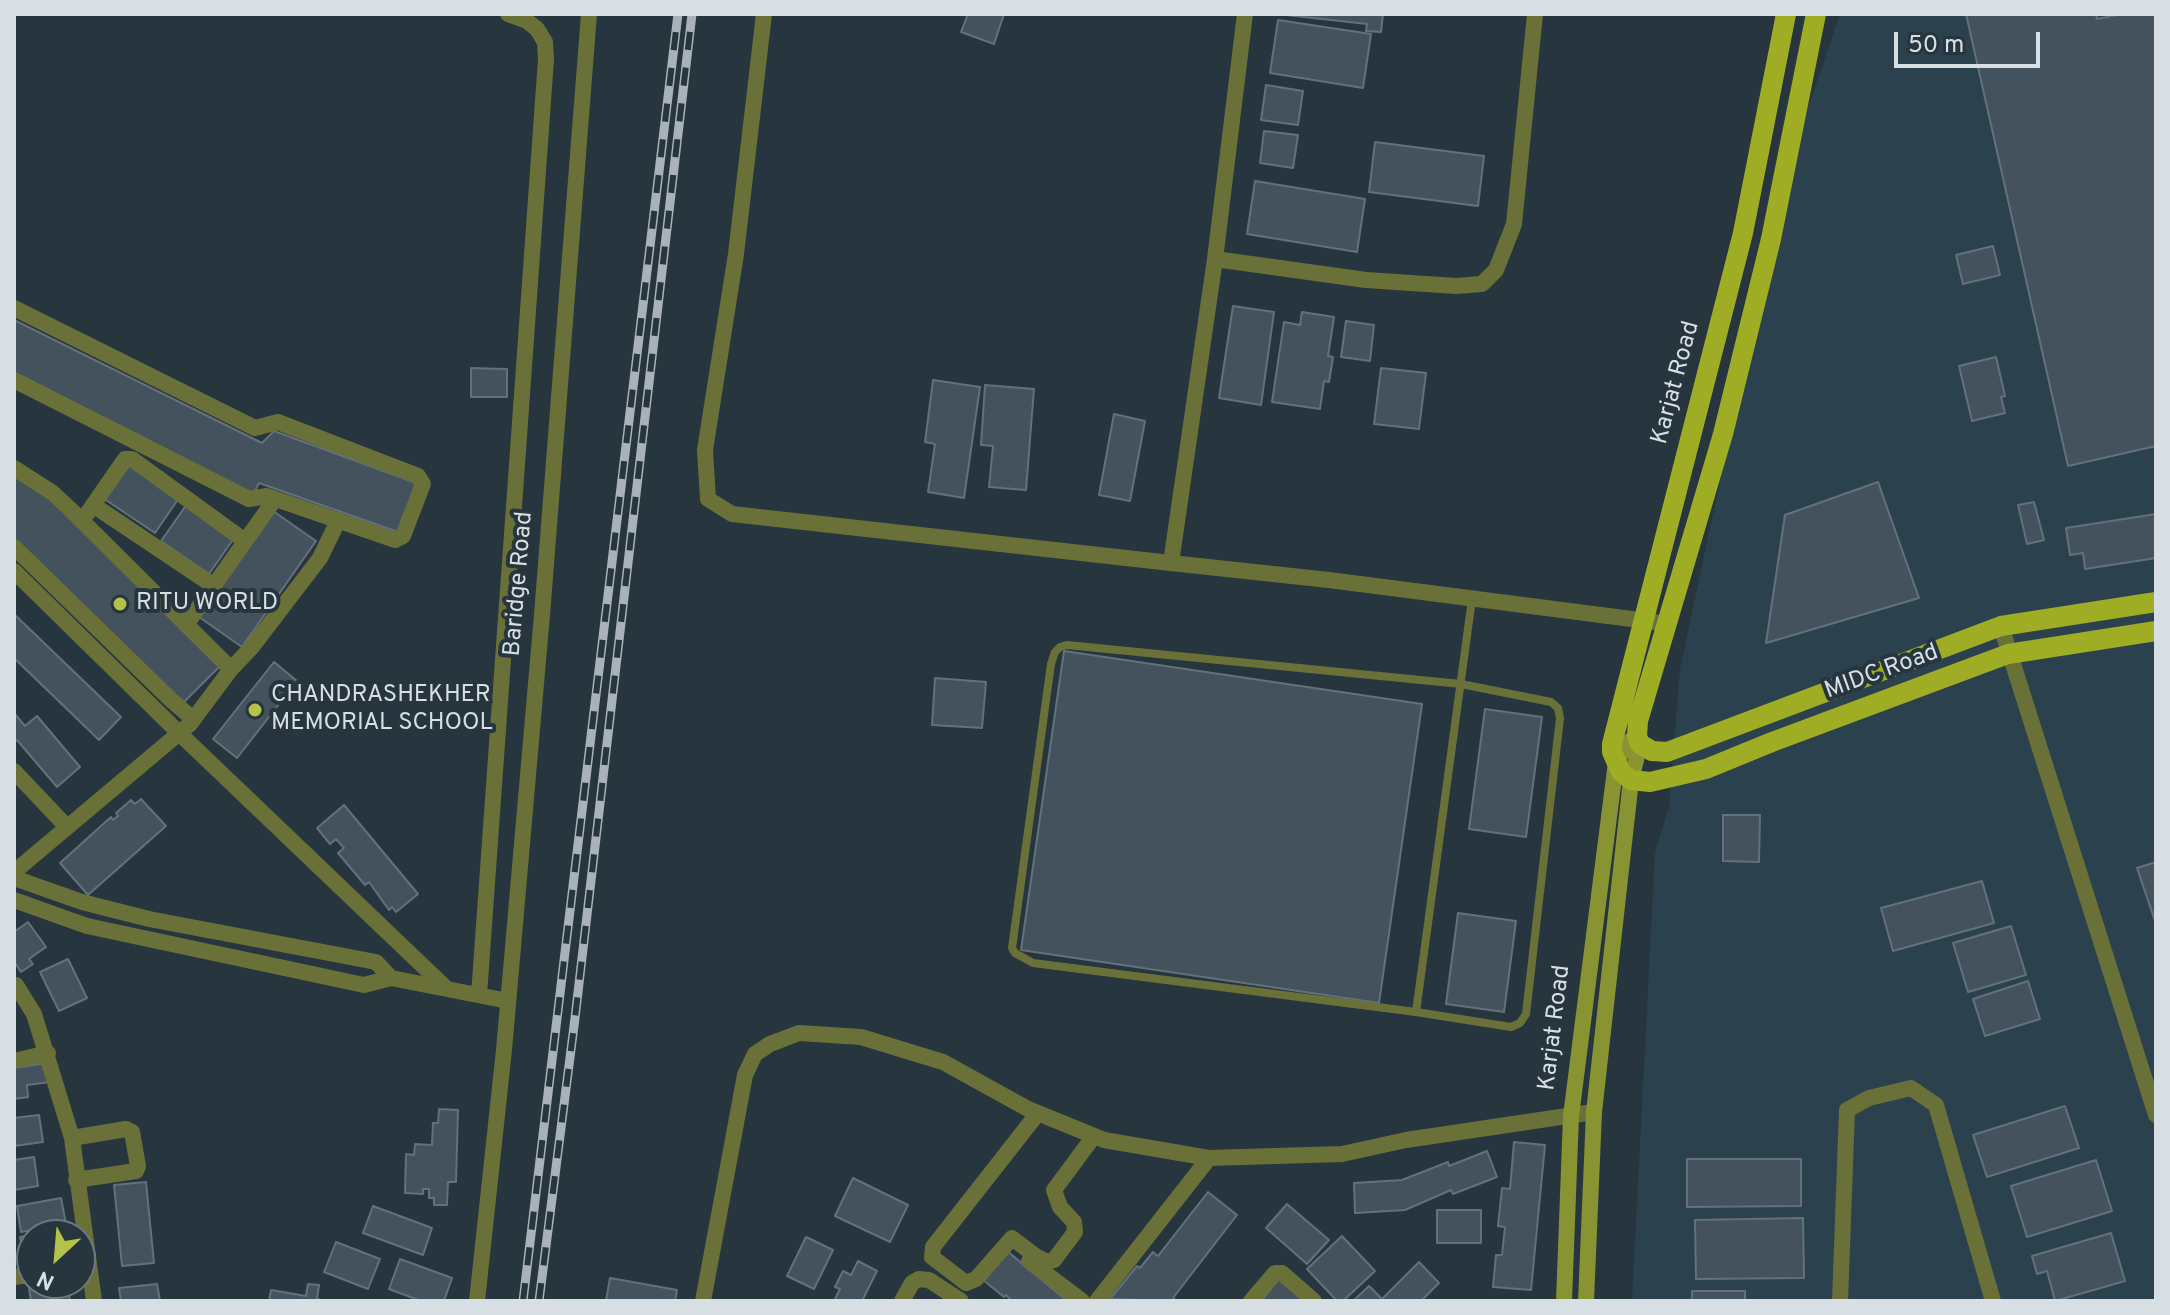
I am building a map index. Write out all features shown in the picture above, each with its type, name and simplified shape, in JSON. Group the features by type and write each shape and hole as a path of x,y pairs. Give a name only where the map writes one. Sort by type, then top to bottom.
{"main road":[{"name":"Karjat Road","path":"1616,762 1612,744 1743,233 1786,14"},
{"name":"Karjat Road","path":"1586,1301 1594,1112 1631,780 1639,740 1638,721 1723,434 1771,239 1816,14"},
{"name":"MIDC Road","path":"1639,740 1652,751 1667,752 2001,626 2156,602"},
{"name":"MIDC Road","path":"1631,780 1650,782 1706,769 2008,654 2156,631"},
{"name":"Karjat Road","path":"1564,1301 1571,1116 1616,762 1621,751 1639,740"},
{"path":"1616,762 1621,772 1631,780"}],"street":[{"path":"479,995 546,59 545,42 537,29 527,21 508,14"},
{"name":"Baridge Road","path":"477,1301 508,1001 542,615 589,14"},
{"path":"764,14 736,254 705,450 708,499 732,514 1171,563 1665,624"},
{"path":"1171,563 1215,259 1245,14"},
{"path":"1215,259 1366,280 1456,286 1482,284 1496,270 1514,224 1535,14"},
{"path":"14,308 255,428 278,422 418,476 423,484 403,536 395,540 267,496 249,499 14,380"},
{"path":"82,521 125,459 132,459 245,541"},
{"path":"14,468 53,493 231,669"},
{"path":"186,625 275,499"},
{"path":"93,505 214,586"},
{"path":"338,521 320,558 193,719 14,875 82,902 149,919 376,962 391,978"},
{"path":"14,547 193,719"},
{"path":"14,571 447,989"},
{"path":"2001,626 2156,1115"},
{"path":"14,771 67,827"},
{"path":"14,900 87,926 182,948 364,985 391,978 508,1001"},
{"path":"16,985 34,1014 72,1138 80,1219"},
{"path":"703,1301 745,1075 755,1054 770,1044 799,1033 861,1037 943,1062 1038,1113 1104,1140 1209,1158 1342,1154 1406,1140 1594,1112"},
{"path":"14,1061 48,1053"},
{"path":"1840,1301 1847,1110 1869,1098 1911,1088 1936,1105 1993,1301"},
{"path":"1038,1113 931,1254 966,1283 972,1282 1012,1238 1037,1257 1048,1262 1054,1260 1075,1232 1074,1222 1060,1207 1054,1190 1094,1136"},
{"path":"72,1138 126,1129 132,1132 138,1166 136,1171 76,1180"},
{"path":"1097,1301 1209,1158"},
{"path":"1007,1243 1082,1301"},
{"path":"1251,1301 1275,1273 1282,1273 1314,1301"},
{"path":"902,1301 912,1283 919,1279 929,1280 961,1301"}],"lane":[{"path":"1416,1012 1472,599"},
{"path":"1067,645 1461,684 1551,702 1558,708 1560,718 1526,1014 1520,1023 1511,1027 1033,963 1012,948 1051,664 1060,647 1067,645"}],"shaded area":[{"path":"1840,14 2156,14 2156,1301 1632,1301 1655,853 1669,807 1680,669 1758,303 1799,135"}],"building":[{"path":"968,14 1004,14 994,44 961,32"},
{"path":"1277,14 1383,14 1381,32 1366,31 1367,24"},
{"path":"1966,14 2096,14 2097,19 2122,14 2156,14 2156,446 2068,466"},
{"path":"1278,20 1371,34 1363,88 1270,73"},
{"path":"1266,85 1303,91 1298,125 1261,120"},
{"path":"1264,131 1298,135 1293,168 1260,163"},
{"path":"1375,142 1484,156 1478,206 1369,192"},
{"path":"1255,181 1365,199 1357,252 1247,234"},
{"path":"1993,246 2000,275 1963,284 1956,255"},
{"path":"1233,306 1274,312 1261,405 1219,398"},
{"path":"1302,312 1334,317 1328,356 1333,357 1329,382 1324,381 1320,409 1272,402 1284,322 1300,325"},
{"path":"14,320 262,443 274,431 419,484 398,532 259,483 253,495 14,374"},
{"path":"1346,321 1374,325 1370,361 1341,357"},
{"path":"1996,357 2005,396 2001,397 2005,413 1972,421 1959,366"},
{"path":"471,368 507,369 507,397 471,397"},
{"path":"1381,368 1426,373 1419,429 1374,424"},
{"path":"933,380 980,387 964,498 928,492 935,444 925,442"},
{"path":"985,385 1034,389 1026,490 989,487 993,446 981,445"},
{"path":"1114,414 1145,421 1130,501 1099,495"},
{"path":"130,465 179,498 155,533 103,498"},
{"name":"RITU WORLD","path":"14,474 53,500 220,666 182,704 14,539"},
{"path":"1878,482 1919,598 1766,643 1785,515"},
{"path":"2034,502 2044,540 2027,544 2018,505"},
{"path":"187,504 234,538 209,574 161,541"},
{"path":"273,511 316,541 242,647 199,617"},
{"path":"2156,514 2156,558 2085,569 2083,553 2070,555 2066,528"},
{"path":"14,614 121,717 99,740 14,658"},
{"path":"1064,651 1422,704 1379,1003 1021,950"},
{"name":"CHANDRASHEKHER MEMORIAL SCHOOL","path":"274,662 297,681 237,758 213,739"},
{"path":"935,678 986,682 982,728 932,725"},
{"path":"1485,709 1542,717 1526,837 1469,829"},
{"path":"14,713 25,726 37,716 80,767 57,787 17,740 14,742"},
{"path":"141,799 166,826 88,895 60,863 111,817 113,820 118,816 116,813 131,800 135,804"},
{"path":"344,805 418,894 396,912 392,907 389,910 369,882 365,885 338,853 344,848 336,839 330,844 317,828"},
{"path":"1723,815 1760,815 1759,862 1723,861"},
{"path":"2156,862 2156,924 2137,868"},
{"path":"1982,881 1994,923 1893,951 1881,908"},
{"path":"1458,913 1516,921 1504,1012 1446,1004"},
{"path":"28,922 46,947 29,959 33,964 21,972 14,961 14,932"},
{"path":"2011,926 2026,975 1968,992 1953,943"},
{"path":"68,959 87,998 59,1011 40,972"},
{"path":"2028,981 2040,1019 1985,1036 1973,999"},
{"path":"47,1063 50,1082 27,1085 28,1097 14,1099 14,1068"},
{"path":"2065,1106 2079,1148 1987,1177 1973,1135"},
{"path":"439,1109 458,1110 456,1182 448,1182 447,1205 434,1205 434,1198 429,1198 429,1189 423,1189 423,1194 405,1193 406,1154 414,1155 415,1144 432,1145 433,1123 438,1123"},
{"path":"39,1115 43,1142 14,1146 14,1118"},
{"path":"1514,1142 1545,1145 1531,1290 1493,1287 1496,1255 1502,1255 1505,1227 1498,1226 1502,1188 1510,1189"},
{"path":"1487,1151 1497,1177 1453,1194 1451,1190 1405,1210 1355,1213 1354,1183 1402,1180"},
{"path":"34,1157 38,1186 14,1190 14,1160"},
{"path":"1687,1159 1801,1159 1801,1206 1687,1207"},
{"path":"2096,1160 2112,1211 2027,1237 2011,1186"},
{"path":"853,1178 908,1205 890,1242 835,1216"},
{"path":"146,1182 154,1263 122,1266 114,1185"},
{"path":"1208,1192 1237,1215 1173,1298 1177,1301 1110,1299 1137,1266 1140,1268 1153,1252 1158,1256"},
{"path":"61,1198 65,1219 19,1219 17,1206"},
{"path":"1287,1204 1329,1240 1307,1264 1266,1228"},
{"path":"373,1206 432,1228 423,1255 363,1233"},
{"path":"1437,1210 1481,1210 1481,1243 1437,1243"},
{"path":"1803,1218 1804,1278 1696,1279 1695,1220"},
{"path":"2111,1233 2125,1281 2055,1301 2047,1271 2037,1274 2032,1256"},
{"path":"1342,1236 1375,1271 1343,1301 1337,1301 1307,1269"},
{"path":"806,1237 833,1250 814,1289 787,1276"},
{"path":"336,1242 380,1259 368,1289 324,1272"},
{"path":"1006,1250 1067,1301 1012,1301 982,1279"},
{"path":"400,1259 452,1278 444,1301 421,1301 389,1289"},
{"path":"858,1261 877,1271 862,1301 834,1301 840,1289 835,1287 843,1271 851,1275"},
{"path":"1419,1262 1439,1283 1421,1301 1353,1301 1369,1286 1382,1299"},
{"path":"610,1278 677,1290 675,1301 606,1301"},
{"path":"1279,1279 1307,1301 1261,1301"},
{"path":"157,1284 160,1301 121,1301 119,1288"},
{"path":"308,1284 319,1285 317,1298 322,1301 269,1301 271,1290 306,1296"},
{"path":"1692,1291 1745,1291 1745,1301 1692,1301"},
{"path":"31,1299 70,1301 31,1301"}],"railway":[{"path":"523,1301 678,14"},
{"path":"539,1301 692,14"}],"place":[{"name":"RITU WORLD","path":"120,604"},
{"name":"CHANDRASHEKHER MEMORIAL SCHOOL","path":"255,710"}]}
